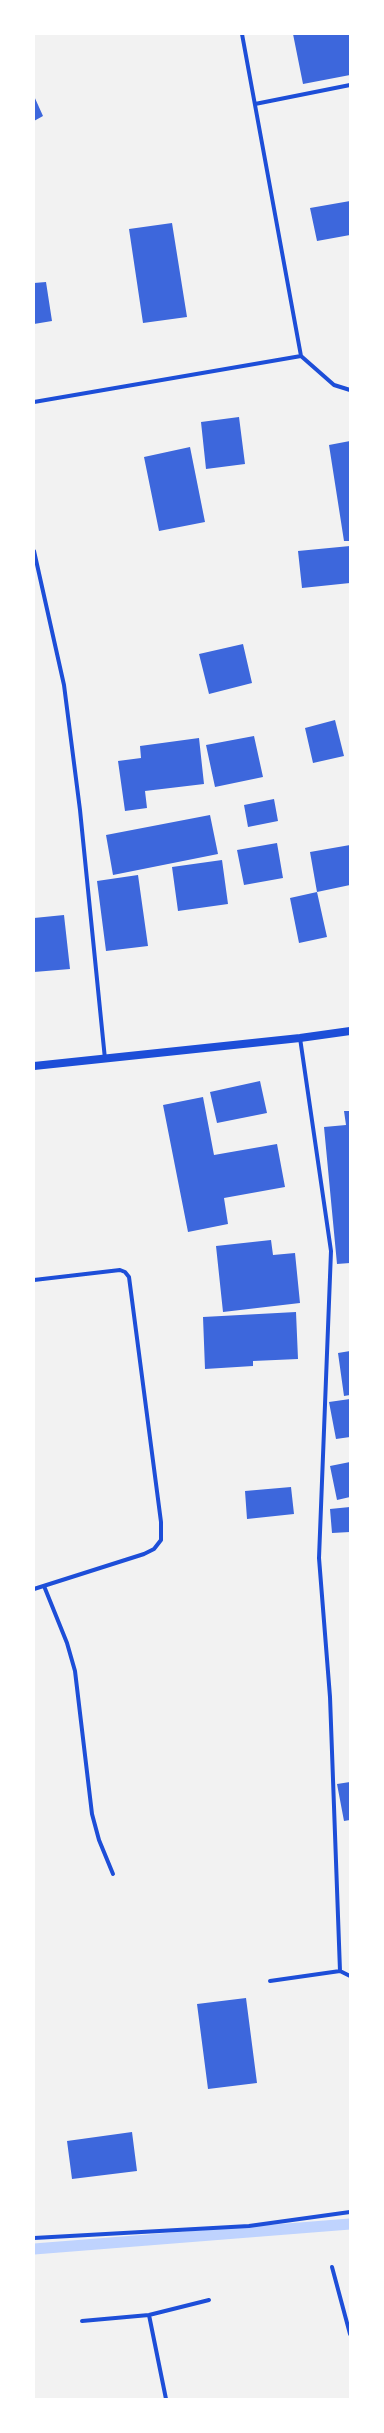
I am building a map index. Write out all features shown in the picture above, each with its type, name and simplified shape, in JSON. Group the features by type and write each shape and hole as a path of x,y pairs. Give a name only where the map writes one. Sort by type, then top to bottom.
{"main road":[{"path":"34,1066 300,1038 350,1030"}],"street":[{"path":"242,34 301,356 334,385 350,390"},
{"path":"255,104 350,85"},
{"path":"34,402 301,356"},
{"path":"34,551 64,685 80,810 106,1058"},
{"path":"300,1038 331,1251 319,1558 330,1697 340,1971"},
{"path":"34,1280 120,1270 125,1272 129,1277 161,1522 161,1540 154,1549 144,1554 34,1589"},
{"path":"44,1586 67,1643 75,1670 92,1814 99,1840 113,1874"},
{"path":"270,1981 340,1971 350,1976"},
{"path":"34,2238 250,2226 350,2212"},
{"path":"332,2267 350,2334"},
{"path":"82,2321 149,2315 209,2300"},
{"path":"149,2315 166,2399"}],"building":[{"path":"293,34 350,34 350,75 303,84"},
{"path":"34,96 43,116 34,121"},
{"path":"350,201 350,235 317,241 310,208"},
{"path":"172,223 187,317 143,323 129,229"},
{"path":"46,282 52,321 34,324 34,283"},
{"path":"239,417 245,464 206,469 201,422"},
{"path":"350,441 350,541 344,541 329,445"},
{"path":"190,447 205,522 159,531 144,457"},
{"path":"350,546 350,583 302,588 298,551"},
{"path":"243,644 252,683 209,694 199,654"},
{"path":"335,720 344,756 313,763 305,728"},
{"path":"254,736 263,777 215,787 206,745"},
{"path":"199,738 204,784 145,791 147,808 125,811 118,761 141,758 140,746"},
{"path":"274,799 278,821 248,827 244,805"},
{"path":"210,815 218,854 113,875 106,835"},
{"path":"277,843 283,878 244,885 237,850"},
{"path":"350,845 350,885 317,892 310,852"},
{"path":"222,860 228,904 178,911 172,867"},
{"path":"138,875 148,946 106,951 97,881"},
{"path":"317,892 327,937 299,943 290,898"},
{"path":"64,915 70,969 34,972 34,918"},
{"path":"260,1081 267,1113 217,1123 210,1092"},
{"path":"203,1097 214,1155 277,1144 285,1187 224,1198 228,1224 188,1232 163,1105"},
{"path":"344,1111 350,1111 350,1263 337,1264 324,1127 346,1125"},
{"path":"271,1240 273,1255 295,1253 300,1303 223,1312 216,1246"},
{"path":"296,1312 298,1359 253,1361 253,1366 205,1369 203,1317"},
{"path":"350,1351 350,1395 344,1396 338,1353"},
{"path":"350,1399 350,1437 336,1439 329,1402"},
{"path":"350,1462 350,1497 337,1500 330,1466"},
{"path":"291,1487 294,1514 247,1519 245,1491"},
{"path":"350,1507 350,1532 332,1533 330,1509"},
{"path":"350,1782 350,1820 344,1821 337,1784"},
{"path":"246,1998 257,2083 208,2089 197,2004"},
{"path":"132,2132 137,2171 72,2179 67,2141"}],"waterway":[{"path":"34,2249 350,2224"}]}
